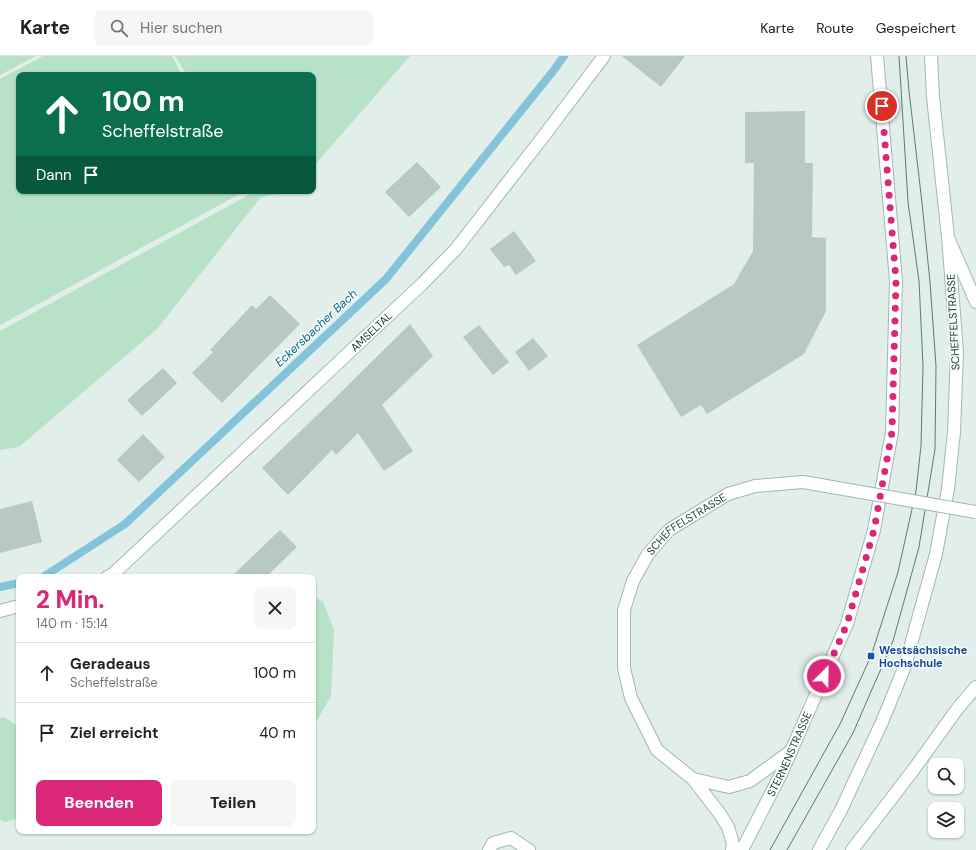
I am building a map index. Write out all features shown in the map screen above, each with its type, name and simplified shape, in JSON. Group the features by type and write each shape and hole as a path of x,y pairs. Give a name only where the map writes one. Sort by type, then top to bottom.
{"street":[{"name":"AMSELTAL","path":"113,574 422,284 456,248 604,56"},
{"name":"STERNENSTRASSE","path":"742,850 781,774 847,624 874,530 892,432 896,281 877,56"},
{"name":"SCHEFFELSTRASSE","path":"819,850 841,810 882,722 905,666 936,554 948,489 954,432 956,352 948,236 933,97 931,56"},
{"name":"SCHEFFELSTRASSE","path":"948,236 976,302"},
{"name":"SCHEFFELSTRASSE","path":"732,850 733,844 728,827 720,814 693,779 657,750 632,698 624,668 624,610 632,581 648,554 670,530 728,494 755,486 803,482 976,512"},
{"path":"0,611 16,607"},
{"path":"852,850 914,769 958,708 976,687"},
{"name":"SCHEFFELSTRASSE","path":"693,779 730,787 750,781 791,751"},
{"path":"489,850 493,843 511,838 529,850"}],"green space":[{"path":"0,56 36,56 0,75"},
{"path":"43,56 172,56 180,72 16,72 16,194 240,194 0,325 0,79"},
{"path":"175,56 410,56 316,164 316,72 185,72"},
{"path":"251,194 276,194 261,197 157,329 19,447 0,450 0,331"},
{"path":"316,598 323,602 334,630 331,696 316,723"},
{"path":"4,717 16,725 16,819 5,822 0,820 0,718"}],"building":[{"path":"622,56 685,56 661,87"},
{"path":"805,111 805,163 813,163 812,237 826,238 826,311 804,354 707,414 701,405 681,417 637,345 734,284 753,251 754,163 745,163 745,112"},
{"path":"417,162 441,187 409,217 385,192"},
{"path":"514,231 536,261 516,275 509,265 504,267 490,249"},
{"path":"270,295 300,324 222,403 192,373 213,352 210,350 252,305 256,309"},
{"path":"410,324 433,356 382,405 413,451 384,471 358,433 336,455 332,450 288,495 262,468"},
{"path":"479,325 509,362 493,375 463,337"},
{"path":"533,338 548,356 529,371 515,352"},
{"path":"163,368 177,383 142,416 127,400"},
{"path":"143,434 165,457 139,482 117,460"},
{"path":"32,501 42,542 0,553 0,509"},
{"path":"280,530 297,547 269,574 234,574"}],"waterway":[{"name":"Eckersbacher Bach","path":"48,574 125,524 386,279 564,56"},
{"name":"Eckersbacher Bach","path":"0,587 16,584"}],"tram line":[{"path":"770,850 840,724 871,656 898,572 916,491 921,446 923,366 919,281 908,202 899,56"},
{"path":"787,850 853,733 893,641 919,547 935,449 936,366 930,282 906,56"}],"place":[{"name":"Westsächsische Hochschule","path":"871,656"}],"route":[{"path":"824,676 847,624 874,530 892,432 896,281 882,106"}]}
